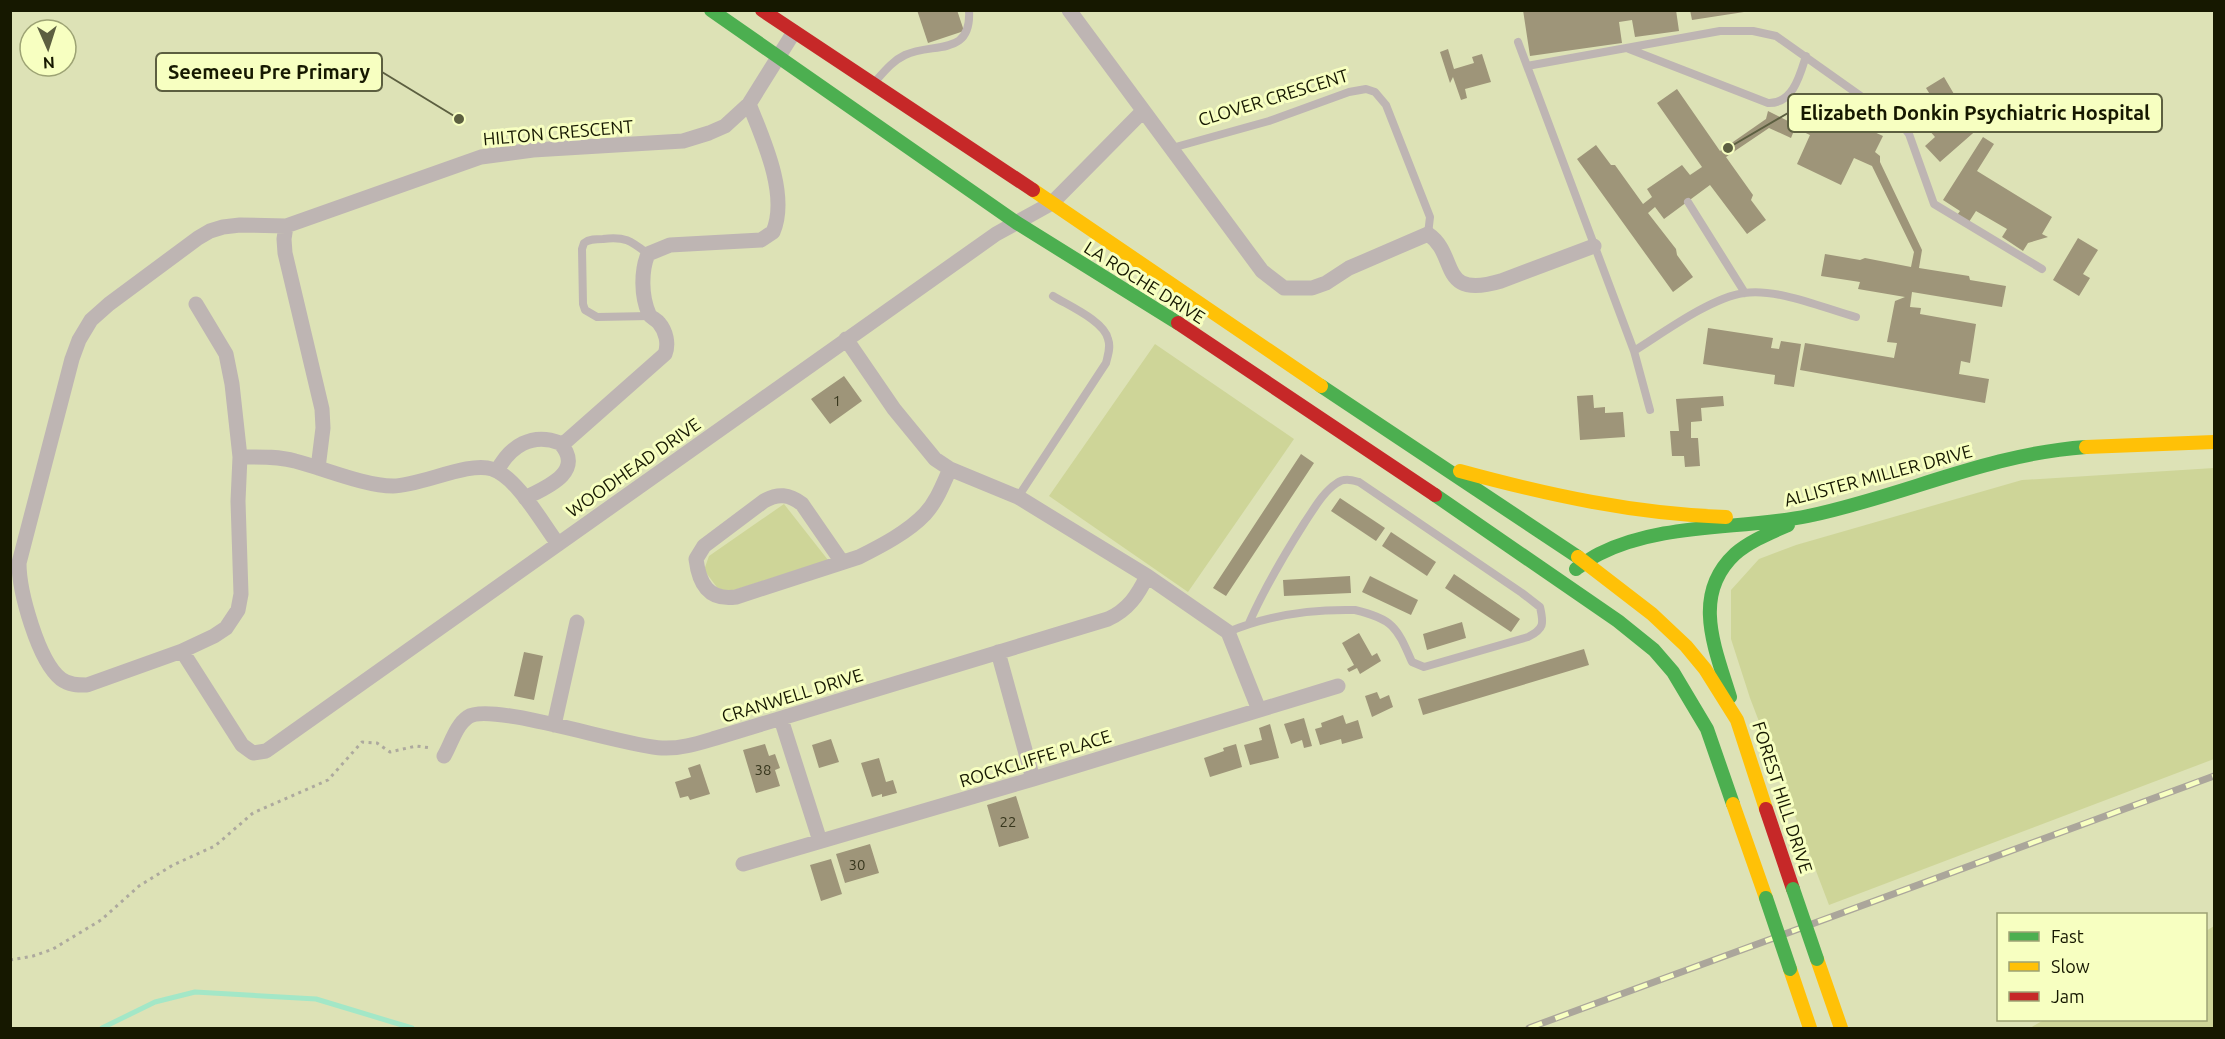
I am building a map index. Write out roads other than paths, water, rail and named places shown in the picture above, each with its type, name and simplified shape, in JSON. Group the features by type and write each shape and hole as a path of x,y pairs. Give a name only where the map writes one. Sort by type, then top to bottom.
{"street":[{"name":"LA ROCHE DRIVE","path":"711,10 1017,223 1178,323 1562,582"},
{"name":"LA ROCHE DRIVE","path":"762,10 1052,203 1360,414 1585,562"},
{"path":"1069,10 1142,112 1172,148 1262,271 1284,288 1312,288 1326,283 1349,268 1428,234"},
{"name":"HILTON CRESCENT","path":"286,226 481,157 533,150 683,141 725,126 749,104 794,32"},
{"path":"562,445 665,354 667,349 665,333 660,324 650,316 645,301 644,263 648,254 652,250 669,245 760,240 773,232 778,214 775,184 766,148 749,104"},
{"path":"1017,223 1052,203 1142,112"},
{"name":"WOODHEAD DRIVE","path":"182,651 246,749 260,754 273,747 846,339 996,234 1017,223"},
{"path":"196,304 226,354 232,384 240,457 238,501 241,594 238,610 226,628 214,636 182,651 87,685 75,685 62,680 49,666 24,601 19,580 22,549 79,340 91,320 108,304 210,231 240,225 286,226 285,254 322,409 318,468"},
{"name":"CLOVER CRESCENT","path":"1428,234 1437,240 1449,269 1459,280 1471,286 1489,285 1594,246"},
{"path":"846,339 894,409 935,459 950,469 1018,497 1147,576 1228,632 1259,711"},
{"path":"497,471 512,449 524,443 552,440 562,445 568,466 565,473 556,482 525,498"},
{"name":"ALLISTER MILLER DRIVE","path":"1562,582 1585,562 1642,540 1803,517 1921,485 1987,464 2036,453 2123,444 2214,442"},
{"path":"240,457 292,460 392,486 411,484 478,468 490,468 510,482 525,498 558,544"},
{"path":"1442,466 1534,492 1602,506 1672,515 1803,517"},
{"path":"842,562 802,504 794,498 782,495 773,496 764,501 704,546 696,559 705,588 719,597 727,598 842,562 876,548 925,514 950,469"},
{"path":"1737,720 1710,630 1708,603 1711,588 1718,574 1735,553 1803,517"},
{"name":"FOREST HILL DRIVE","path":"1585,562 1652,614 1686,646 1705,669 1737,720 1841,1029"},
{"name":"CRANWELL DRIVE","path":"446,753 460,725 469,716 480,712 554,725 648,747 689,745 1118,614 1138,595 1147,576"},
{"path":"1562,582 1654,650 1689,696 1707,729 1717,754 1810,1029"},
{"path":"554,725 577,622"},
{"path":"998,652 1033,779"},
{"name":"ROCKCLIFFE PLACE","path":"743,864 1338,686"},
{"path":"780,719 820,841"}],"lane":[{"path":"872,85 895,60 902,56 911,52 945,46 964,37 968,32 969,10"},
{"path":"1527,66 1720,31 1753,31 1776,36 1903,126 1912,141 1934,204 2042,269"},
{"path":"1518,42 1634,351 1650,410"},
{"path":"1628,48 1762,101 1774,103 1790,93 1797,83 1806,56"},
{"name":"CLOVER CRESCENT","path":"1172,148 1269,121 1349,92 1366,89 1375,92 1386,105 1430,217 1428,234"},
{"path":"1688,202 1745,293"},
{"path":"648,254 632,242 617,237 588,240 584,243 582,249 583,304 585,310 597,317 650,316"},
{"path":"1634,351 1702,309 1731,296 1745,293 1773,294 1856,317"},
{"path":"1018,497 1106,363 1110,347 1108,338 1098,323 1053,296"},
{"path":"1228,632 1249,623 1296,614 1340,610 1366,613 1395,627 1412,662 1424,667 1528,637 1538,632 1542,622 1540,607 1522,593 1359,482 1350,479 1336,483 1319,501 1282,558 1261,595 1249,623"}],"waterway":[{"path":"102,1028 155,1002 195,992 316,999 412,1028"}],"railway":[{"path":"1529,1028 2214,776"}],"place":[{"name":"Seemeeu Pre Primary","path":"459,119"},
{"name":"Elizabeth Donkin Psychiatric Hospital","path":"1728,148"}]}
